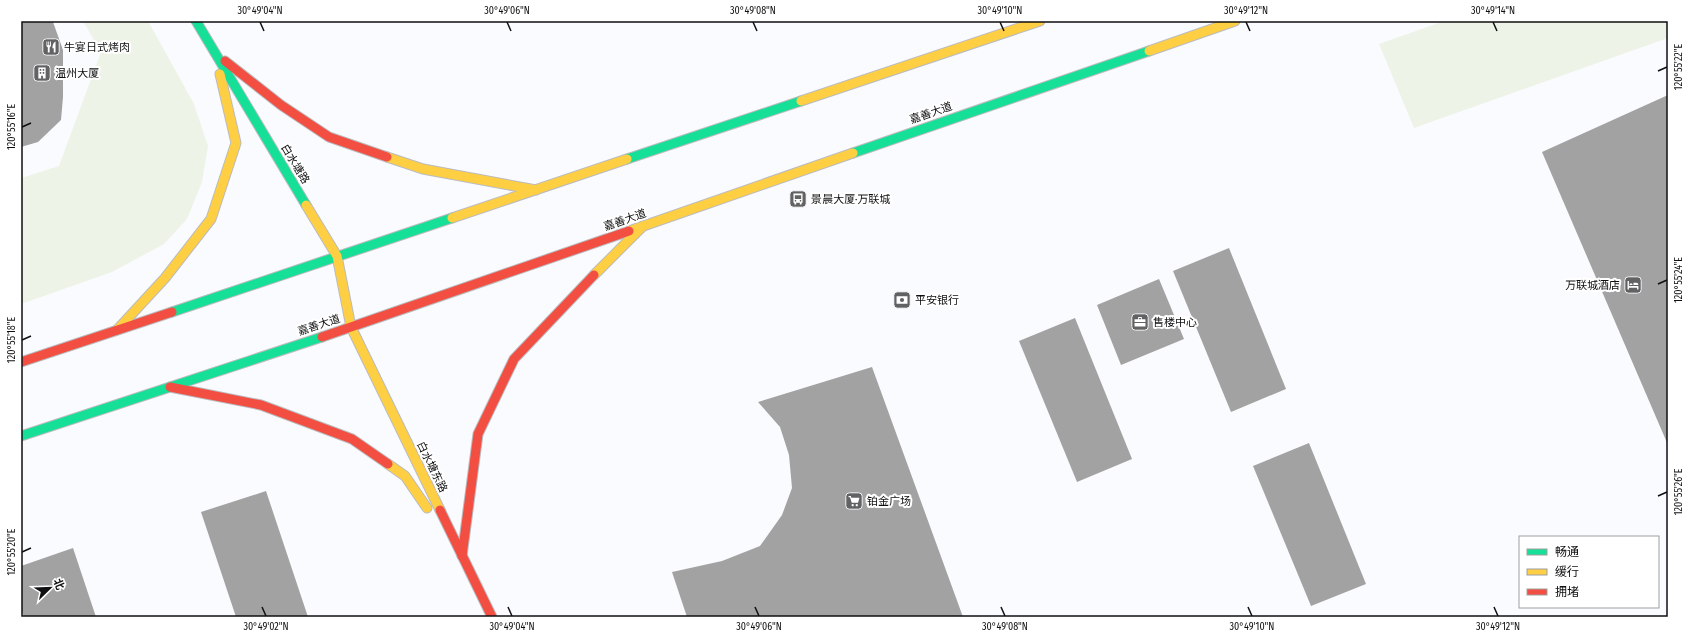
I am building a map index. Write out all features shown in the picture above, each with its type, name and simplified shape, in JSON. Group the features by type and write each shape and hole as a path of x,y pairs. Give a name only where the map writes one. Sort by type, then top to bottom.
{"main road":[{"name":"白水塘路","path":"196,21 337,256 351,327"},
{"path":"21,362 1040,21"},
{"name":"嘉善大道","path":"21,436 351,327 1235,21"},
{"path":"215,53 281,105 329,137 423,169 536,190"},
{"path":"117,330 165,278 211,219 236,143 215,53"},
{"path":"462,556 478,434 514,359 642,226"},
{"name":"白水塘东路","path":"351,327 492,617"},
{"path":"170,387 261,405 352,439 404,476 462,556"}],"shaded area":[{"path":"83,21 148,21 194,104 208,146 202,182 187,219 164,244 112,272 21,304 21,178 59,166 101,52"},
{"path":"1444,21 1668,21 1668,38 1414,128 1379,44"}],"building":[{"name":"温州大厦","path":"21,21 53,22 63,50 63,97 61,120 38,142 21,147"},
{"name":"万联城酒店","path":"1668,95 1668,445 1542,152"},
{"path":"1229,248 1286,389 1231,412 1173,271"},
{"name":"售楼中心","path":"1159,279 1184,339 1121,365 1097,305"},
{"path":"1075,318 1132,459 1077,482 1019,341"},
{"name":"铂金广场","path":"872,367 963,617 687,617 672,572 722,561 760,546 782,515 792,488 789,455 780,427 758,402"},
{"path":"1309,443 1366,584 1311,606 1253,466"},
{"path":"266,491 308,617 236,617 201,512"},
{"path":"73,548 96,617 24,617 21,609 21,566"}],"traffic: fast":[{"path":"196,21 306,205"},
{"path":"853,153 1149,51"},
{"path":"627,159 801,101"},
{"path":"172,312 452,218"},
{"path":"21,436 322,337"}],"traffic: slow":[{"path":"801,101 1040,21"},
{"path":"1149,51 1235,21"},
{"path":"117,330 165,278 211,219 236,143 220,74"},
{"path":"629,231 853,153"},
{"path":"387,157 423,169 536,190"},
{"path":"452,218 627,159"},
{"path":"306,205 337,256 351,327 440,510"},
{"path":"594,275 643,226"},
{"path":"388,464 405,476 427,508"}],"traffic: jam":[{"path":"225,61 281,105 329,137 387,157"},
{"path":"322,337 629,231"},
{"path":"462,556 478,434 514,359 594,275"},
{"path":"21,362 172,312"},
{"path":"170,387 261,405 352,439 388,464"},
{"path":"440,510 492,617"}],"place":[{"name":"牛宴日式烤肉","path":"51,47"},
{"name":"温州大厦","path":"42,73"},
{"name":"景晨大厦·万联城","path":"798,199"},
{"name":"万联城酒店","path":"1633,285"},
{"name":"平安银行","path":"902,300"},
{"name":"售楼中心","path":"1140,322"},
{"name":"铂金广场","path":"854,501"}]}
